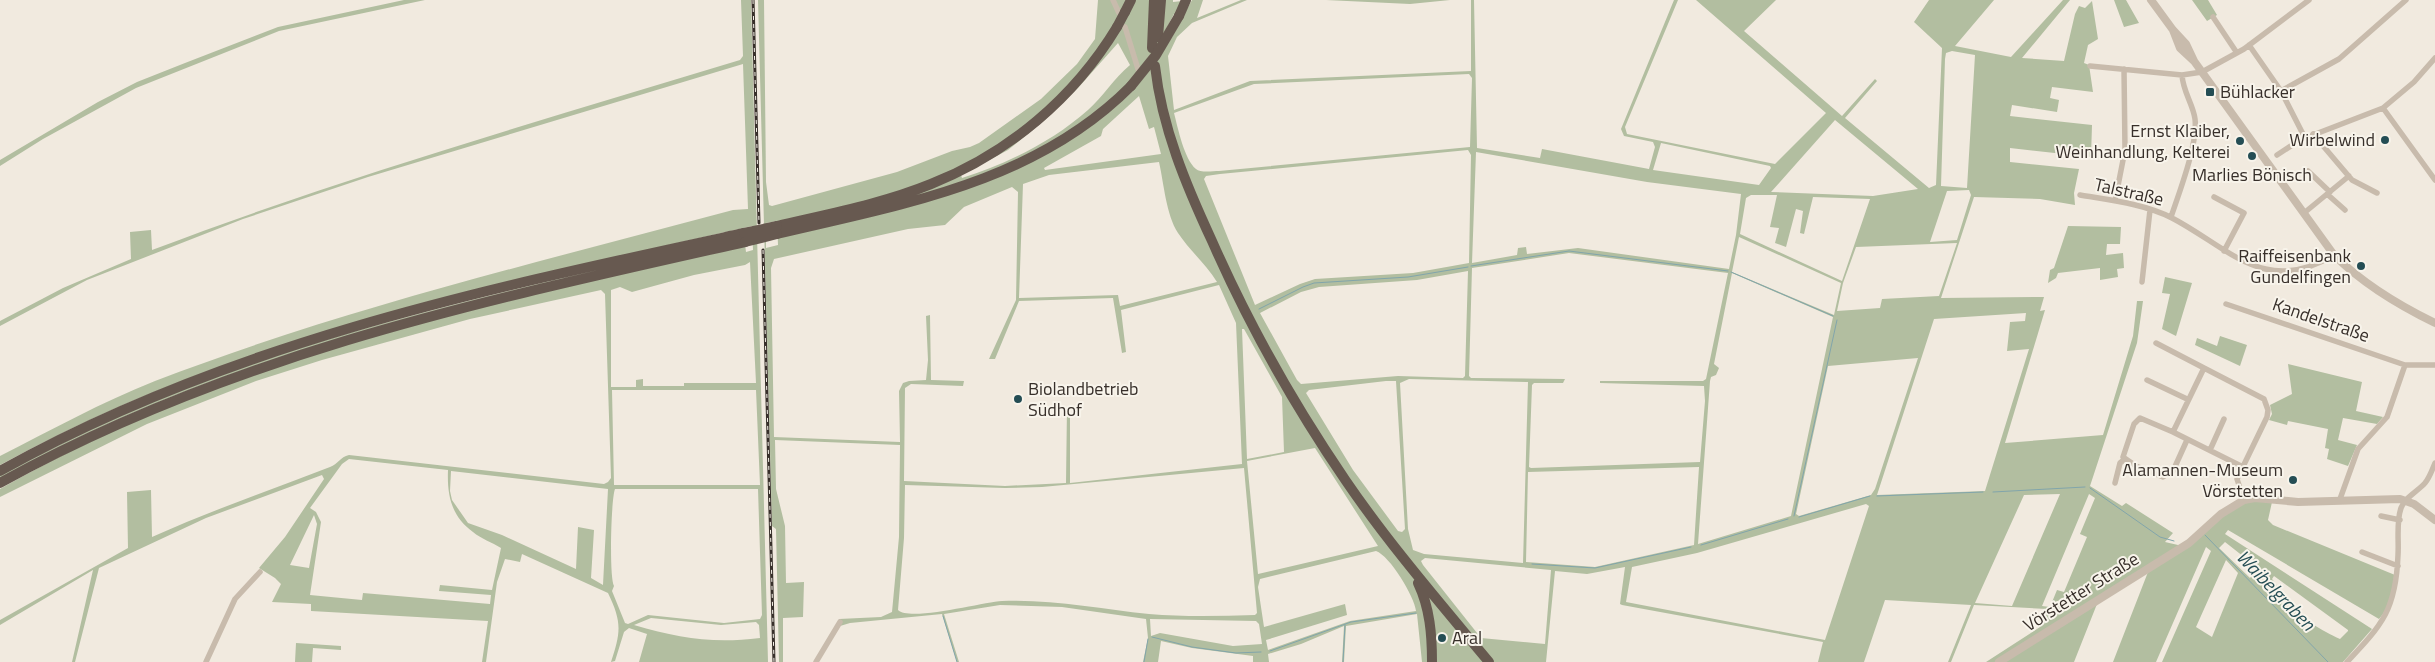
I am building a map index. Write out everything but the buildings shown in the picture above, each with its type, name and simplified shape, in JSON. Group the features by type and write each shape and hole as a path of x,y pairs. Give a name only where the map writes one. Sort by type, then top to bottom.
{"highway":[{"path":"777,230 916,190 954,174 986,157 1022,133 1060,100 1084,74 1121,27 1122,12 1131,0"},
{"path":"1154,0 1155,46 1161,0"},
{"path":"0,471 66,436 141,401 288,346 429,306 934,196 1004,172 1046,151 1077,132 1106,110 1131,86 1156,55 1179,16 1186,0"},
{"path":"1155,66 1160,102 1169,135 1198,209 1241,304 1280,375 1303,415 1368,516 1418,583 1483,662"},
{"path":"0,483 70,446 148,409 217,382 300,354 460,308 745,237"},
{"path":"1357,497 1489,662"},
{"path":"1418,583 1425,597 1431,636 1432,662"}],"street":[{"path":"1112,0 1122,12"},
{"path":"2152,0 2173,30 2180,48 2194,61 2334,254 2357,276 2382,294 2435,323"},
{"path":"2090,66 2182,75 2202,72 2249,45 2309,0"},
{"path":"2281,90 2339,59 2406,0"},
{"path":"2213,17 2237,53"},
{"path":"1121,27 1138,69"},
{"path":"2249,45 2281,90 2305,138"},
{"path":"2277,155 2312,134 2383,108 2409,86 2435,58"},
{"path":"2429,64 2435,71"},
{"path":"2115,201 2124,150 2124,69"},
{"path":"2171,217 2192,146 2194,127 2192,111 2183,86 2182,75"},
{"path":"2383,108 2435,180"},
{"path":"2312,134 2349,176 2377,193"},
{"path":"2308,171 2345,210"},
{"path":"2304,213 2349,176"},
{"name":"Talstraße","path":"2080,195 2115,201 2171,217 2244,263 2286,271 2316,266 2334,254"},
{"path":"2214,197 2244,213 2224,251"},
{"path":"2142,282 2150,210"},
{"name":"Kandelstraße","path":"2226,304 2405,365 2435,365"},
{"path":"2156,343 2254,392 2267,404 2266,417 2237,479 2244,500 2255,498 2298,502 2340,499 2406,500 2435,520"},
{"path":"2340,499 2358,449 2387,417 2405,365"},
{"path":"2173,432 2187,399 2204,368"},
{"path":"2147,380 2187,399"},
{"path":"2125,459 2123,457 2134,424 2140,418 2173,432 2243,467"},
{"path":"2210,450 2224,419"},
{"path":"2125,459 2163,477 2172,471 2187,440"},
{"path":"2115,483 2120,463 2125,459"},
{"path":"2347,662 2376,632 2393,601 2398,566 2401,508 2406,500 2424,484 2435,463"},
{"name":"Vörstetter Straße","path":"1999,662 2180,548 2200,534 2220,514 2244,500"},
{"path":"2381,516 2400,520"},
{"path":"2362,552 2398,566"},
{"path":"206,662 235,599 260,572"},
{"path":"816,662 840,622"}],"green space":[{"path":"404,0 425,0 279,31 136,88 43,139 0,166 0,160 98,102 137,82 278,27"},
{"path":"741,0 751,0 768,662 639,662 647,634 629,628 624,632 615,661 611,662 617,643 618,620 608,593 522,554 520,562 505,559 497,582 486,662 482,662 488,621 311,611 311,604 272,602 281,584 259,568 285,537 324,479 322,475 206,518 99,568 75,662 72,662 93,570 0,625 0,620 128,548 127,492 151,490 152,537 218,509 330,467 343,457 349,455 604,484 608,482 611,478 605,294 601,290 470,319 322,360 256,381 147,424 0,497 0,489 95,440 143,417 260,372 328,350 466,311 745,244 746,252 753,250 752,226 558,270 367,319 273,348 181,381 89,420 0,465 0,456 135,389 297,331 514,268 733,210 748,209 743,64 368,177 243,219 87,280 0,326 0,321 63,288 131,259 130,232 151,230 152,250 224,223 370,174 740,60 743,56","holes":["750,262 756,383 684,383 684,386 643,386 643,379 636,380 636,387 611,387 611,290 620,287 632,292 694,275 745,265","612,390 756,390 760,485 614,485","349,459 448,470 448,488 455,512 466,526 476,534 501,548 492,590 440,585 439,591 491,595 490,604 363,593 362,600 310,595 321,522 316,512 310,508 342,464","451,471 608,489 603,585 591,578 594,530 578,527 576,569 502,535 468,523 452,500 450,491","615,489 758,489 762,615 760,619 724,623 648,615 628,624 625,623 612,591 614,586 611,554 612,507","314,515 317,524 309,568 290,565","651,618 721,625 756,622 759,625 760,638 743,640 696,639 634,625"]},
{"path":"758,0 764,0 766,182 769,205 772,206 897,172 979,143 1041,99 1077,64 1095,39 1098,0 1173,0 1173,2 1191,0 1187,9 1192,0 1203,0 1197,18 1241,0 1247,0 1192,23 1177,37 1168,56 1174,110 1250,81 1471,71 1471,0 1474,0 1477,148 1540,158 1542,149 1649,169 1655,147 1653,142 1624,136 1621,129 1674,0 1678,0 1625,127 1627,134 1775,164 1826,113 1696,0 1776,0 1744,31 1842,116 1875,79 1877,81 1845,118 1929,188 1936,185 1942,48 1914,22 1929,0 1994,0 1955,46 2011,57 2063,0 2070,0 2022,58 2064,61 2075,14 2079,6 2085,8 2092,1 2098,39 2088,45 2084,63 2089,65 2093,92 2052,87 2050,98 2059,100 2057,112 2012,105 2010,116 2092,125 2091,157 2010,148 2010,162 2079,169 2074,193 2075,205 2040,199 1974,197 1941,298 2044,297 2040,311 2045,310 2005,443 2103,435 2133,336 2137,301 2143,301 2137,343 2090,486 2122,506 2126,503 2173,533 2165,542 2178,545 2182,550 2190,545 2219,517 2235,506 2247,501 2272,502 2268,520 2273,525 2395,575 2389,604 2379,619 2228,530 2225,534 2372,629 2343,662 2162,662 2211,551 2206,547 2156,662 2113,662 2148,572 2097,604 2074,662 1986,662 2040,627 2047,609 1974,605 1951,662 1948,662 1971,605 1885,600 1864,662 1818,662 1823,642 1622,605 1620,604 1625,567 1587,574 1555,571 1546,662 1422,662 1417,614 1346,626 1344,662 1342,662 1344,626 1301,644 1268,654 1269,662 1253,662 1253,656 1192,648 1161,641 1158,662 1143,662 1148,638 1146,619 1062,607 1000,605 944,614 959,662 957,662 942,614 850,623 840,626 839,619 881,617 892,612 899,537 900,445 775,440 776,489 785,526 786,583 804,582 803,617 783,618 783,662 779,662 776,529 772,526","holes":["1174,14 1183,18 1161,55 1134,89 1128,83 1157,46","1118,43 1130,65 1088,110 1060,132 1012,159 962,178 961,175 1008,150 1045,120 1078,88","1952,51 1975,55 1967,188 1941,186 1945,59 1946,53","1469,74 1472,78 1470,147 1203,171 1196,169 1192,164 1182,143 1174,113 1254,84","1139,96 1149,129 1154,127 1161,154 1045,170 1044,168 1101,136 1103,129","1835,120 1918,189 1873,196 1771,192","1661,143 1770,166 1771,168 1759,185 1653,170","1468,150 1471,155 1469,263 1413,273 1315,279 1255,305 1204,179 1206,176","1476,152 1647,182 1741,194 1736,235 1729,269 1578,248 1527,254 1526,247 1518,248 1517,255 1472,263","1159,162 1168,208 1174,225 1183,240 1217,282 1120,306 1118,295 1019,298 1023,184 1049,175","1012,187 1018,192 1016,300 989,359 995,359 1019,301 1113,298 1122,353 1126,352 1121,310 1219,285 1236,323 1242,464 1070,483 1070,407 1067,407 1066,483 1005,486 904,481 905,388 911,384 963,386 964,381 931,380 930,315 926,316 928,360 926,380 903,383 899,391 900,442 774,437 771,268 774,259 908,229 945,225 964,207","1969,190 1971,195 1957,240 1930,242 1947,191","1751,195 1777,195 1770,227 1779,228 1775,243 1786,247 1796,209 1803,211 1800,233 1804,234 1813,197 1870,199 1842,281 1740,234 1746,198","777,221 778,245 766,248 766,223","1739,237 1841,283 1834,315 1732,272","1957,243 1939,296 1882,299 1880,308 1837,311 1843,283 1856,247","1569,253 1728,273 1706,379 1703,381 1600,381 1600,383 1704,386 1705,401 1700,462 1529,467 1532,385 1534,383 1563,383 1565,379 1471,378 1469,376 1472,268","1468,271 1465,376 1463,378 1398,376 1301,384 1260,313 1301,292 1319,287 1417,280","1732,273 1833,317 1791,516 1698,544 1711,377 1716,375 1719,368 1714,364","2026,313 2025,321 2010,322 2007,351 2029,349 1985,491 1877,495 1934,319","1242,329 1244,329 1282,397 1284,452 1247,459","1918,358 1875,489 1871,495 1799,516 1796,514 1828,366","1409,379 1528,382 1523,563 1424,554 1413,550 1408,529 1400,383","1396,381 1405,529 1402,532 1398,531 1353,470 1306,393 1309,390","1315,448 1378,546 1258,574 1247,461","1699,467 1694,545 1595,567 1526,562 1528,472","1244,468 1257,613 1255,615 1229,616 1162,615 1058,603 1021,601 993,602 931,613 905,613 898,610 904,538 905,485 1005,488 1042,487","2060,494 2012,606 1975,603 2024,495","2089,494 2095,498 2080,534 2087,537 2064,592 2057,590 2050,607 2042,606","1866,504 1869,506 1825,640 1626,602 1632,567 1697,553","2225,542 2258,568 2250,578 2219,548","1376,551 1382,554 1394,568 1411,596 1416,611 1350,621 1268,650 1266,640 1347,615 1345,604 1264,627 1258,587 1260,579","1425,558 1551,570 1545,644 1481,638 1421,561","2226,560 2238,573 2212,637 2196,627","2274,576 2348,631 2340,639 2304,618 2286,602 2272,579","1150,619 1256,621 1259,624 1262,644 1233,646 1160,633 1151,636"]},
{"path":"1326,0 1450,0 1410,4"},
{"path":"2114,0 2126,0 2139,23 2124,27"},
{"path":"2192,0 2208,0 2217,15 2207,21"},
{"path":"2068,226 2121,227 2120,244 2107,244 2106,255 2123,253 2124,268 2117,269 2118,277 2100,280 2100,268 2058,273 2056,278 2048,283 2050,270 2054,268"},
{"path":"745,236 458,306 363,332 269,361 177,394 87,433 0,479 0,475 132,410 187,386 280,354 478,298"},
{"path":"2165,277 2192,283 2176,336 2162,329 2170,294 2162,293"},
{"path":"2220,336 2247,345 2240,366 2195,345 2197,338 2217,346"},
{"path":"2288,364 2362,382 2356,411 2383,417 2377,424 2343,418 2338,440 2357,445 2348,466 2327,459 2329,449 2325,448 2328,429 2288,421 2287,425 2269,420 2272,414 2270,405 2292,394"},
{"path":"296,643 341,646 341,650 313,648 312,662 295,662"}],"waterway":[{"path":"1471,266 1569,251 1728,271"},
{"path":"1259,309 1314,283 1408,277 1468,267"},
{"path":"1731,272 1833,316"},
{"path":"1794,516 1837,320"},
{"name":"Waibelgraben","path":"1993,492 2085,487"},
{"name":"Waibelgraben","path":"2090,488 2160,537 2174,541"},
{"name":"Waibelgraben","path":"1877,496 1983,492"},
{"name":"Waibelgraben","path":"1799,517 1870,496"},
{"path":"1701,545 1788,519"},
{"name":"Waibelgraben","path":"2205,535 2328,662"},
{"name":"Waibelgraben","path":"1532,564 1595,568 1691,547"},
{"name":"Waibelgraben","path":"1270,651 1351,622 1416,613"},
{"name":"Waibelgraben","path":"943,616 957,662"},
{"path":"1343,662 1345,625"},
{"name":"Waibelgraben","path":"1152,637 1192,647 1236,653 1261,652"},
{"name":"Waibelgraben","path":"1144,662 1148,639"}],"railway":[{"path":"753,0 759,223"},
{"path":"763,250 774,662"}],"place":[{"name":"Bühlacker","path":"2210,92"},
{"name":"Wirbelwind","path":"2385,140"},
{"name":"Ernst Klaiber, Weinhandlung, Kelterei","path":"2240,141"},
{"name":"Marlies Bönisch","path":"2252,156"},
{"name":"Raiffeisenbank Gundelfingen","path":"2361,266"},
{"name":"Biolandbetrieb Südhof","path":"1018,399"},
{"name":"Alamannen-Museum Vörstetten","path":"2293,480"},
{"name":"Aral","path":"1442,638"}]}
